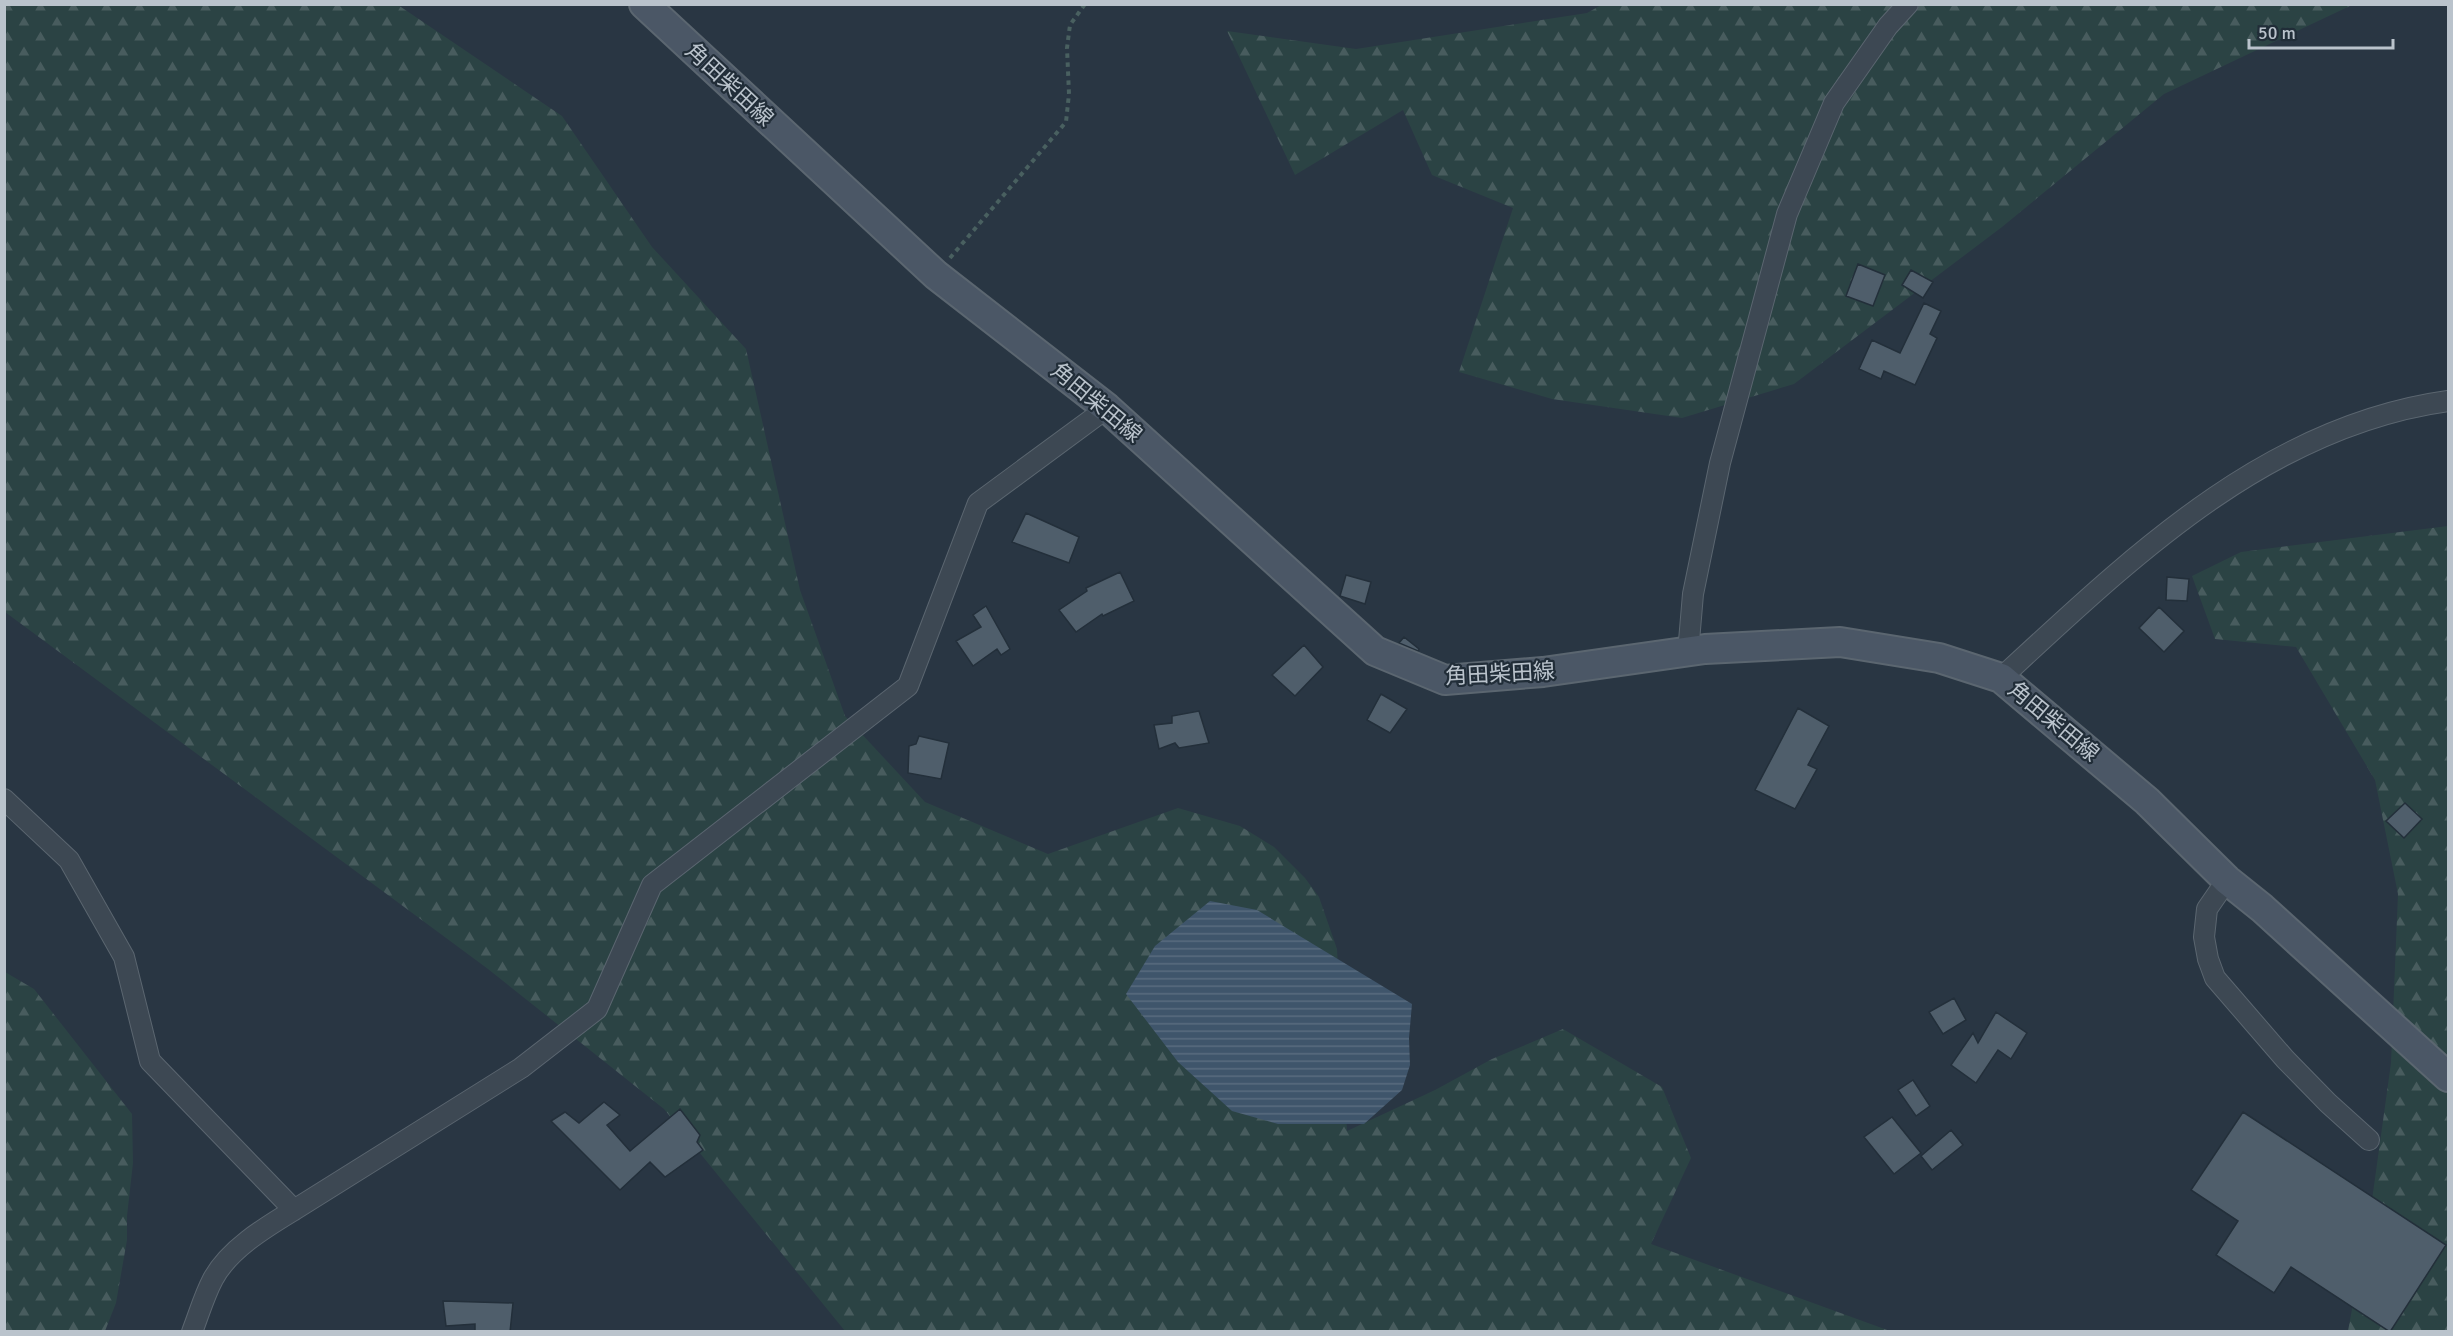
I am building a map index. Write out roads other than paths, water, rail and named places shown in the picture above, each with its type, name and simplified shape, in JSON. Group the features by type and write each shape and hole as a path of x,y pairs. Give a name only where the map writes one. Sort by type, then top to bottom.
{"main road":[{"name":"角田柴田線","path":"644,4 936,274 1107,408 1374,651 1445,680 1544,672 1706,649 1840,642 1939,658 2001,678 2147,801 2227,880 2262,908 2448,1077"}],"street":[{"path":"1688,653 1693,594 1720,463 1787,214 1834,103 1888,26 1908,4"},
{"path":"2001,678 2098,588 2157,540 2207,502 2264,465 2315,439 2353,424 2388,412 2448,401"},
{"path":"192,1332 214,1278 234,1253 259,1233 521,1068 597,1009 652,885 908,687 978,503 1107,408"},
{"path":"4,799 69,860 119,947 124,957 150,1061 294,1210"},
{"path":"2227,880 2206,909 2204,938 2215,978 2285,1059 2328,1103 2369,1140"}],"water":[{"path":"1210,901 1257,910 1412,1004 1409,1038 1410,1065 1402,1090 1364,1124 1278,1124 1232,1111 1178,1062 1126,994 1155,946"}]}
